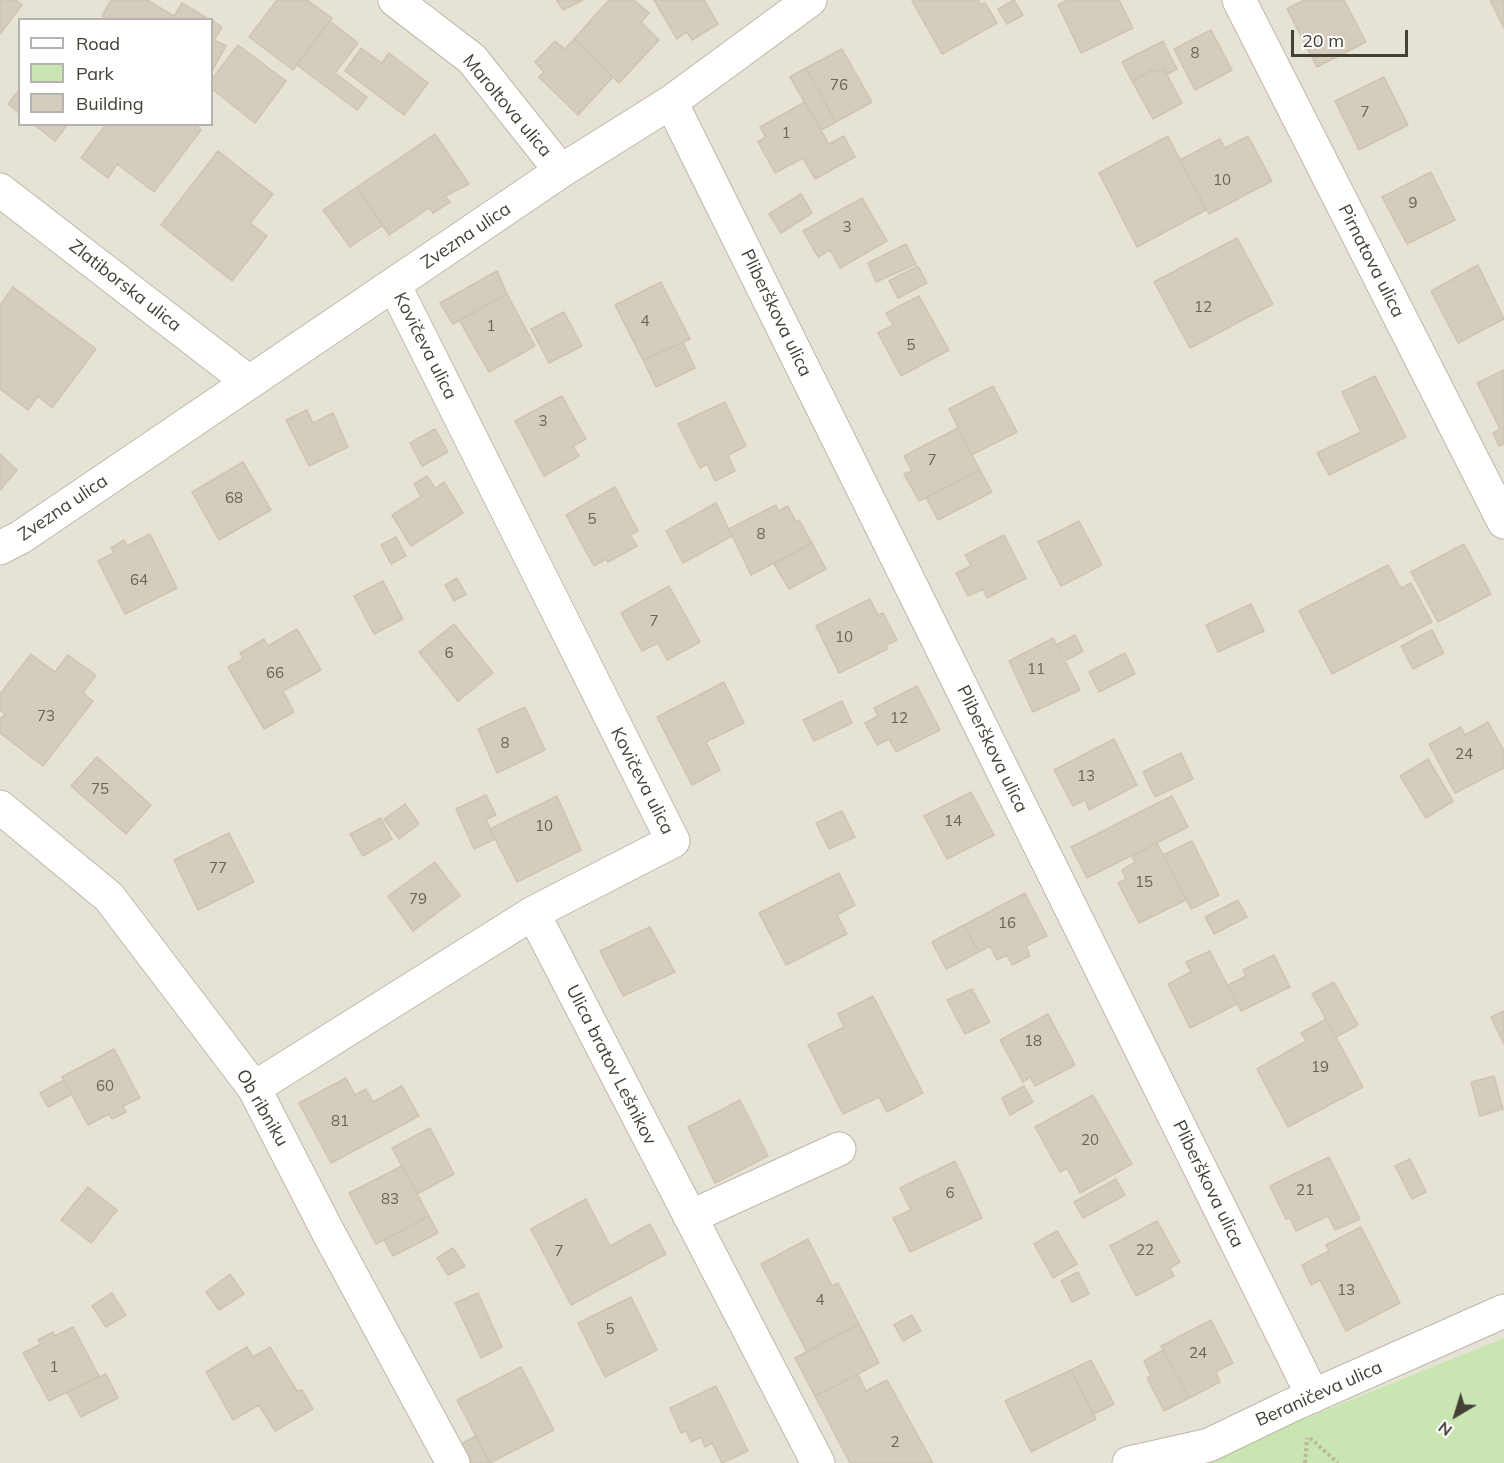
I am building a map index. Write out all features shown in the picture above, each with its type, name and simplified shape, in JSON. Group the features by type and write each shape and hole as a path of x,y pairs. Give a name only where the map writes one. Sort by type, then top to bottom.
{"street":[{"name":"Maroltova ulica","path":"395,0 472,59 561,171"},
{"name":"Zvezna ulica","path":"0,548 21,537 561,171 671,102 810,0"},
{"name":"Pirnatova ulica","path":"1239,0 1504,522"},
{"name":"Pliberškova ulica","path":"671,102 1313,1396"},
{"name":"Zlatiborska ulica","path":"0,190 249,382"},
{"name":"Kovičeva ulica","path":"254,1088 533,913 673,841 394,285"},
{"name":"Ob ribniku","path":"0,807 109,897 254,1088 327,1230 453,1463"},
{"name":"Ulica bratov Lešnikov","path":"533,913 818,1463"},
{"path":"690,1217 839,1149"},
{"name":"Beraničeva ulica","path":"1129,1463 1209,1445 1504,1311"}],"path":[{"path":"1307,1435 1338,1463"}],"shaded area":[{"path":"0,0 1504,0 1504,1338 1194,1463 0,1463"}],"green space":[{"path":"1504,1338 1504,1463 1194,1463"}],"building":[{"path":"0,0 16,0 22,5 0,34"},
{"path":"111,0 147,0 174,16 182,3 207,18 104,18 102,16"},
{"path":"277,0 307,0 332,18 293,70 249,37"},
{"path":"557,0 583,0 563,10"},
{"path":"609,0 634,0 649,13 641,22 659,40 619,83 574,39"},
{"path":"654,0 704,0 718,24 692,40 687,32 677,39"},
{"path":"978,0 981,5 985,3 997,23 942,54 912,1"},
{"path":"1014,0 1023,15 1007,24 998,9"},
{"path":"1067,0 1119,0 1133,28 1081,53 1058,5"},
{"path":"1304,0 1344,0 1366,42 1317,67 1287,9"},
{"path":"1490,0 1504,0 1504,28"},
{"path":"213,21 222,27 214,40 226,46 213,69"},
{"path":"330,21 358,43 335,73 367,97 357,110 297,65"},
{"path":"1211,30 1232,70 1195,90 1174,49"},
{"path":"574,39 613,77 578,115 539,77 544,72 535,62 555,41 565,49"},
{"path":"1163,41 1177,69 1166,75 1164,69 1158,72 1153,70 1132,81 1122,62"},
{"path":"238,45 286,81 255,123 213,90 213,78"},
{"path":"361,48 382,63 389,53 428,83 404,115 345,71"},
{"path":"842,49 872,102 836,122 806,68"},
{"path":"806,68 836,122 821,130 790,77"},
{"path":"1164,69 1182,103 1153,119 1132,81 1153,70 1158,72"},
{"path":"1384,77 1408,125 1359,150 1335,101"},
{"path":"18,92 18,112 8,104"},
{"path":"805,102 829,144 844,136 855,157 815,179 803,158 775,173 758,142 766,137 760,127"},
{"path":"36,126 66,126 55,141"},
{"path":"105,126 197,126 201,130 154,192 117,164 108,178 81,158"},
{"path":"435,134 469,184 445,196 450,202 433,213 429,208 389,235 357,187"},
{"path":"1168,136 1206,210 1137,247 1099,173"},
{"path":"1248,136 1272,181 1209,214 1180,160 1220,139 1225,148"},
{"path":"218,151 273,194 250,223 267,236 232,281 161,225"},
{"path":"1431,172 1455,220 1407,244 1382,197"},
{"path":"357,187 383,225 350,247 323,210"},
{"path":"801,194 812,213 781,233 769,214"},
{"path":"862,198 887,241 840,268 830,250 818,257 803,231"},
{"path":"1237,238 1273,304 1190,348 1154,282"},
{"path":"906,244 916,264 876,282 868,263"},
{"path":"1478,265 1504,319 1458,343 1431,291"},
{"path":"918,266 927,283 898,298 889,281"},
{"path":"497,271 507,294 453,324 440,303"},
{"path":"661,282 690,339 643,360 615,305"},
{"path":"13,287 96,349 52,408 38,396 28,410 0,389 0,305"},
{"path":"507,294 535,346 489,372 459,320"},
{"path":"919,296 949,350 901,376 878,333 893,325 886,313"},
{"path":"564,312 582,346 549,363 531,329"},
{"path":"683,342 695,368 656,387 643,360"},
{"path":"1504,370 1504,444 1499,446 1493,433 1500,429 1477,383"},
{"path":"1375,376 1406,437 1329,475 1317,453 1361,432 1342,392"},
{"path":"993,386 1017,432 971,455 949,409"},
{"path":"562,396 586,439 573,446 579,456 544,476 515,421"},
{"path":"725,402 746,446 728,455 735,471 715,481 707,464 700,468 678,424"},
{"path":"307,410 313,423 333,413 348,447 309,466 286,420"},
{"path":"958,428 980,470 919,501 904,474 912,471 904,456"},
{"path":"435,429 448,452 422,466 410,443"},
{"path":"0,454 17,470 0,490"},
{"path":"243,462 271,510 219,540 192,492"},
{"path":"980,470 992,492 938,520 926,498"},
{"path":"427,476 435,488 444,482 463,513 411,546 392,515 421,497 414,484"},
{"path":"615,487 638,531 630,535 637,546 608,562 606,559 594,566 566,515"},
{"path":"716,503 732,536 683,563 666,531"},
{"path":"776,505 778,511 788,506 796,522 799,520 812,543 751,575 729,529"},
{"path":"1079,521 1102,565 1061,586 1038,542"},
{"path":"150,534 177,588 125,614 98,561 114,553 111,548 124,540 127,546"},
{"path":"1004,535 1026,578 987,598 983,589 968,596 956,573 971,566 965,555"},
{"path":"396,537 406,556 391,564 381,545"},
{"path":"812,543 826,569 789,589 774,564"},
{"path":"1464,544 1491,594 1438,622 1411,572"},
{"path":"1388,565 1401,588 1411,583 1432,622 1332,674 1299,611"},
{"path":"457,578 466,594 454,601 445,585"},
{"path":"383,581 403,619 374,634 354,596"},
{"path":"669,586 700,642 667,660 658,643 642,651 621,613"},
{"path":"870,599 878,615 883,613 897,640 886,645 887,649 839,673 816,626"},
{"path":"1251,604 1264,631 1218,652 1206,625"},
{"path":"454,624 493,673 458,701 419,652"},
{"path":"297,629 321,670 283,691 294,712 264,729 228,667 243,659 240,653 264,639 268,646"},
{"path":"1432,630 1444,653 1413,669 1401,646"},
{"path":"1075,635 1083,651 1067,660 1058,644"},
{"path":"1053,638 1080,690 1033,712 1009,661"},
{"path":"1125,653 1135,674 1099,692 1089,672"},
{"path":"31,654 55,672 68,655 96,675 83,693 93,701 43,766 0,733 0,719 5,714 0,710 0,694"},
{"path":"724,682 744,723 706,742 720,770 692,785 657,717"},
{"path":"917,686 940,730 896,752 889,739 877,745 865,723 878,716 874,708"},
{"path":"842,701 852,723 814,741 803,720"},
{"path":"525,707 545,750 497,773 478,729"},
{"path":"1488,722 1504,751 1504,768 1455,793 1429,744 1461,727 1465,735"},
{"path":"1114,739 1137,785 1089,810 1085,800 1073,806 1054,770"},
{"path":"1181,753 1193,779 1155,797 1143,772"},
{"path":"97,757 151,805 126,834 71,786"},
{"path":"1428,759 1453,801 1426,818 1400,776"},
{"path":"971,792 994,835 947,859 924,816"},
{"path":"486,795 496,815 486,819 495,839 474,849 456,809"},
{"path":"557,796 581,850 517,882 490,829"},
{"path":"1172,796 1188,827 1087,878 1071,847"},
{"path":"405,804 419,824 399,839 384,819"},
{"path":"842,811 855,837 829,849 816,823"},
{"path":"381,818 392,839 363,856 350,834"},
{"path":"229,833 254,882 198,910 174,860"},
{"path":"1192,841 1219,895 1191,909 1163,855"},
{"path":"1157,843 1186,900 1139,923 1118,883 1126,879 1122,870 1135,862 1132,856"},
{"path":"435,862 460,896 413,931 388,896"},
{"path":"839,873 855,905 837,915 847,934 786,965 759,913"},
{"path":"1025,893 1047,936 1026,946 1030,956 1012,965 1007,955 997,960 990,946 979,952 964,925"},
{"path":"1238,900 1247,917 1214,934 1205,917"},
{"path":"964,925 979,952 946,969 932,942"},
{"path":"650,927 675,972 623,996 600,951"},
{"path":"1210,951 1237,1004 1190,1028 1168,984 1191,972 1186,962"},
{"path":"1274,955 1290,987 1241,1011 1228,985 1246,976 1243,970"},
{"path":"1334,982 1358,1025 1336,1037 1312,994"},
{"path":"972,989 990,1022 965,1034 947,1000"},
{"path":"873,996 923,1093 887,1112 879,1097 843,1114 808,1045 844,1027 838,1014"},
{"path":"1504,1011 1504,1044 1491,1017"},
{"path":"1048,1014 1075,1065 1035,1086 1030,1077 1023,1082 1000,1040"},
{"path":"1326,1019 1363,1087 1288,1127 1257,1069 1306,1041 1301,1033"},
{"path":"114,1049 140,1098 123,1106 126,1112 112,1119 109,1114 88,1125 62,1077"},
{"path":"1494,1076 1503,1109 1480,1116 1471,1082"},
{"path":"346,1078 355,1095 366,1089 373,1102 402,1086 419,1116 331,1163 299,1103"},
{"path":"64,1080 72,1094 48,1107 40,1093"},
{"path":"1024,1086 1033,1102 1010,1115 1002,1098"},
{"path":"1093,1095 1132,1164 1080,1193 1067,1168 1060,1172 1035,1127"},
{"path":"740,1100 768,1156 715,1183 688,1127"},
{"path":"430,1128 454,1174 417,1194 392,1148"},
{"path":"1329,1157 1360,1219 1335,1230 1328,1216 1296,1231 1290,1218 1286,1219 1270,1186"},
{"path":"1410,1159 1426,1192 1412,1199 1395,1166"},
{"path":"955,1161 982,1218 910,1252 893,1218 911,1210 900,1188"},
{"path":"402,1166 429,1216 376,1244 349,1193"},
{"path":"1116,1179 1125,1195 1083,1218 1074,1202"},
{"path":"88,1187 117,1210 91,1243 61,1220"},
{"path":"586,1199 610,1246 650,1224 666,1254 571,1305 531,1229"},
{"path":"429,1216 438,1233 393,1256 384,1240"},
{"path":"1157,1221 1180,1262 1170,1268 1174,1276 1136,1296 1110,1246"},
{"path":"1361,1227 1400,1303 1346,1331 1320,1280 1311,1285 1302,1265 1329,1251 1326,1245"},
{"path":"1057,1231 1077,1264 1053,1278 1034,1244"},
{"path":"808,1239 832,1286 838,1283 859,1324 807,1352 761,1264"},
{"path":"453,1248 465,1266 448,1275 437,1258"},
{"path":"1078,1272 1089,1294 1072,1302 1061,1281"},
{"path":"230,1274 244,1294 219,1310 206,1292"},
{"path":"112,1293 126,1315 106,1327 92,1306"},
{"path":"478,1293 502,1347 481,1358 455,1303"},
{"path":"631,1297 657,1350 605,1377 578,1323"},
{"path":"912,1315 921,1331 903,1341 894,1325"},
{"path":"1211,1320 1233,1363 1216,1372 1220,1382 1189,1398 1161,1346"},
{"path":"859,1324 879,1363 815,1396 795,1358"},
{"path":"73,1327 99,1376 49,1401 23,1353 41,1344 38,1340 53,1332 55,1336"},
{"path":"247,1347 253,1357 270,1347 297,1391 302,1390 313,1409 275,1431 259,1405 233,1420 206,1372"},
{"path":"1163,1350 1189,1398 1164,1411 1147,1378 1151,1376 1144,1361"},
{"path":"1091,1360 1114,1404 1094,1414 1071,1370"},
{"path":"521,1367 554,1430 490,1463 457,1400"},
{"path":"1071,1370 1096,1419 1031,1452 1005,1401"},
{"path":"106,1374 118,1398 81,1417 67,1392"},
{"path":"858,1374 866,1391 887,1380 933,1463 850,1463 815,1396"},
{"path":"716,1386 748,1451 722,1463 712,1443 705,1447 701,1437 691,1442 686,1431 681,1433 670,1408"},
{"path":"476,1436 490,1463 469,1463 459,1445"}]}
